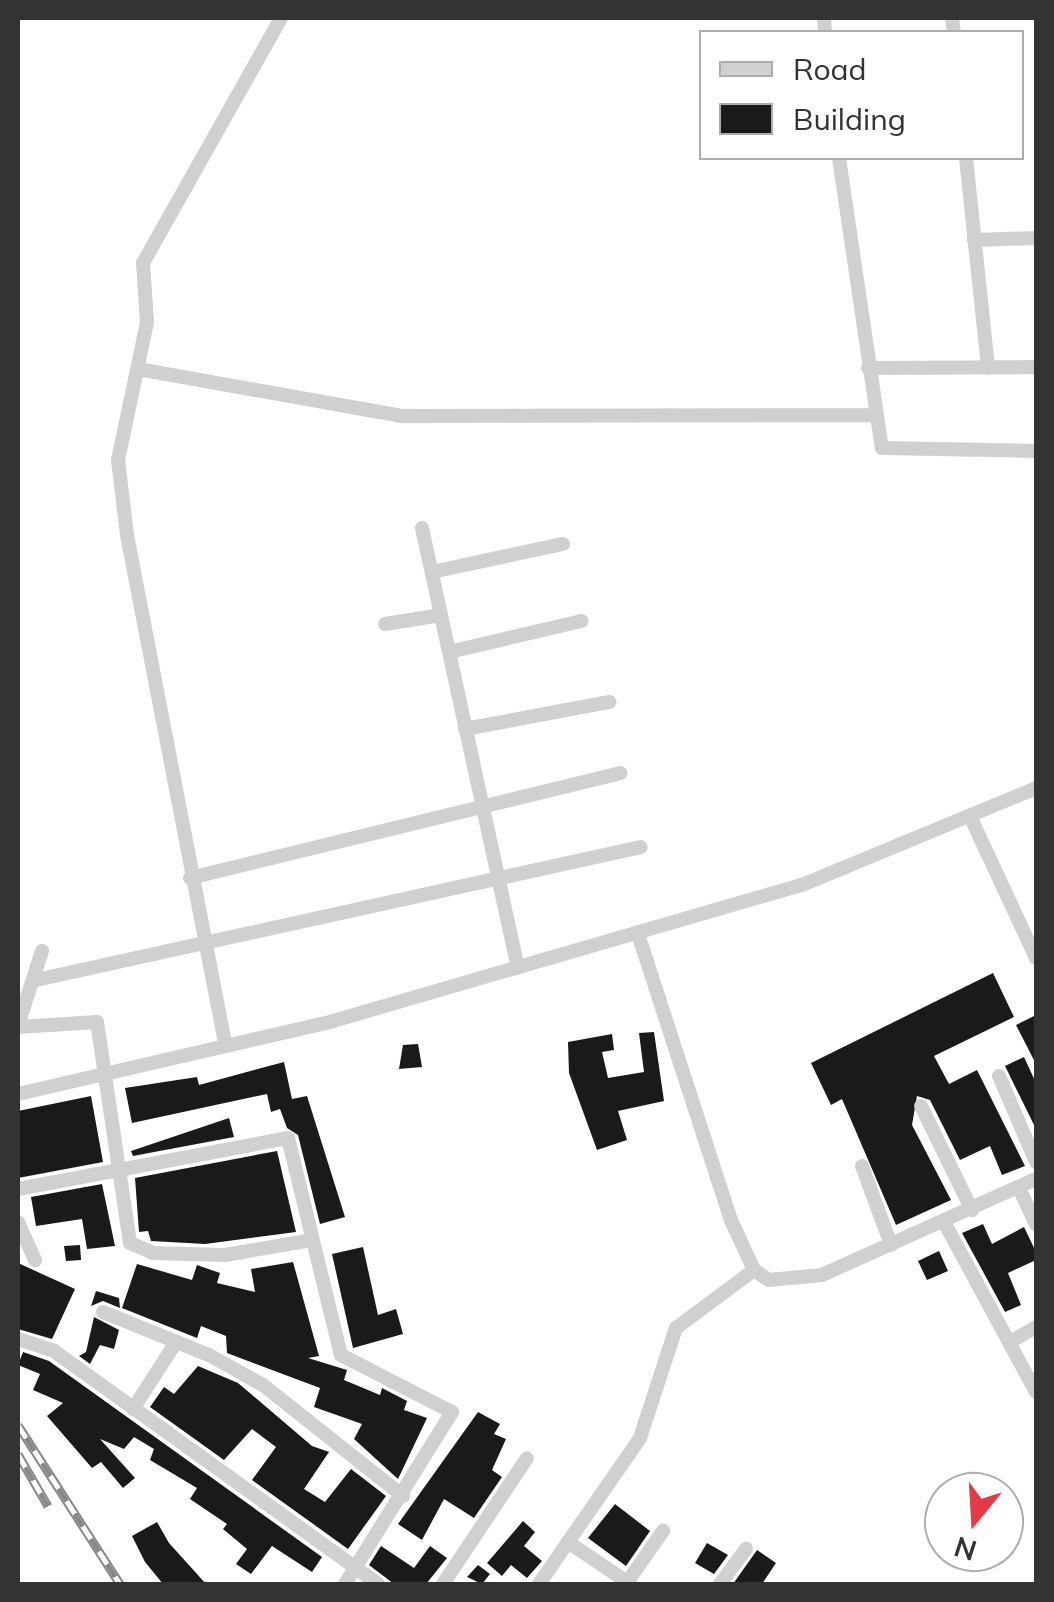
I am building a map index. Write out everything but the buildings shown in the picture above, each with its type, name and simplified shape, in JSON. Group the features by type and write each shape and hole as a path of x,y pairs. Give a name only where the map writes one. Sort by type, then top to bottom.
{"street":[{"path":"226,1044 190,878 118,460 147,322 143,263 281,18"},
{"path":"839,160 882,448 1036,451"},
{"path":"966,160 988,368"},
{"path":"974,240 1036,238"},
{"path":"868,368 1036,367"},
{"path":"138,369 402,416 876,415"},
{"path":"422,528 518,968"},
{"path":"432,572 563,544"},
{"path":"385,624 441,615"},
{"path":"449,652 581,621"},
{"path":"466,729 609,702"},
{"path":"190,878 620,773"},
{"path":"18,1094 518,968 802,885 1036,788"},
{"path":"970,816 1036,958"},
{"path":"36,980 641,847"},
{"path":"638,934 754,1270 769,1280 822,1276 1036,1179"},
{"path":"42,951 36,980 18,1026 97,1022 130,1243 153,1253 225,1255 312,1240"},
{"path":"999,1076 1036,1162"},
{"path":"920,1106 972,1210"},
{"path":"18,1189 288,1138 342,1355 452,1412 403,1496 344,1584"},
{"path":"862,1166 892,1245"},
{"path":"1019,1188 1036,1224"},
{"path":"18,1222 35,1260"},
{"path":"944,1222 1036,1392"},
{"path":"539,1584 640,1438 676,1328 754,1270"},
{"path":"103,1312 176,1342 263,1385 403,1496"},
{"path":"1010,1342 1036,1327"},
{"path":"18,1339 54,1350 378,1584"},
{"path":"133,1409 176,1342"},
{"path":"443,1584 527,1458"},
{"path":"568,1542 628,1584 663,1531"},
{"path":"720,1584 746,1549"}],"railway":[{"path":"18,1425 120,1584"},
{"path":"18,1454 48,1506"}]}
